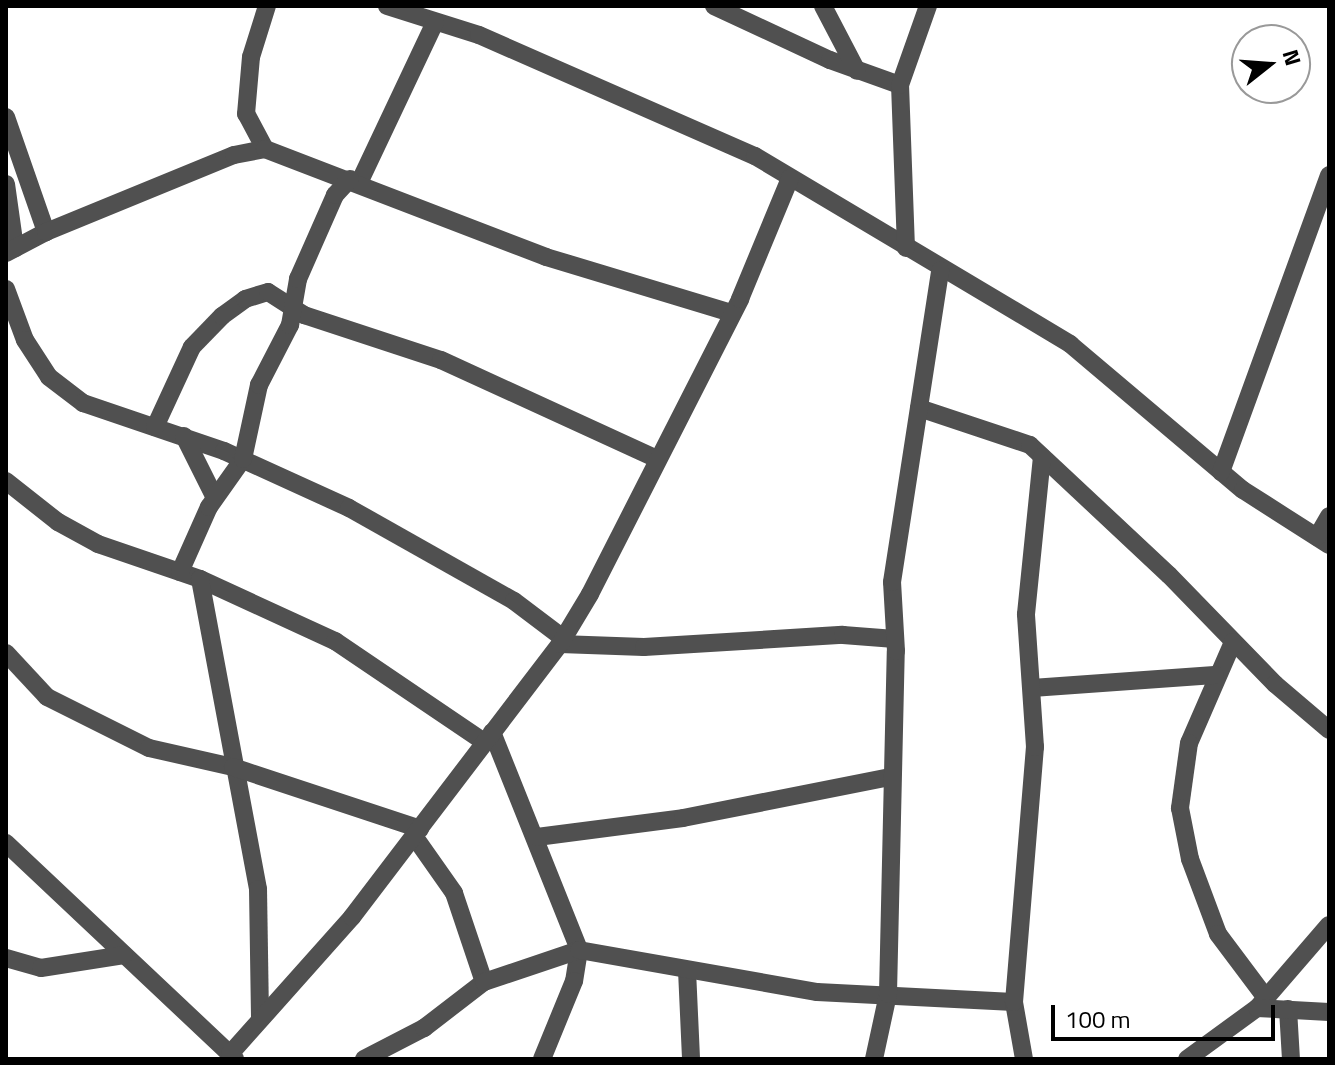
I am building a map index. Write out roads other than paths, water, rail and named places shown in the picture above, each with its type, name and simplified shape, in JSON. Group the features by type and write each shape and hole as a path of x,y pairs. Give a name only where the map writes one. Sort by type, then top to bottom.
{"street":[{"path":"265,149 246,114 251,57 267,6"},
{"path":"387,6 416,10 435,22 689,126 790,178 1094,361 1221,472 1323,541 1329,516"},
{"path":"823,6 857,71"},
{"path":"906,248 900,85 906,58 928,6"},
{"path":"722,8 857,71 900,85"},
{"path":"180,572 215,498 243,459 259,385 288,334 298,279 335,195 355,181 435,22"},
{"path":"6,117 46,232"},
{"path":"6,184 11,251 46,232 234,155 265,149 355,181 546,257 732,313"},
{"path":"6,178 28,175"},
{"path":"1221,472 1329,175"},
{"path":"6,843 233,1057 260,1017 352,917 561,641 590,594 655,458 732,313 790,178"},
{"path":"874,1059 888,994 895,639 892,582 940,271"},
{"path":"6,289 25,340 49,377 83,403 243,459 379,523 514,601 561,641 644,647 843,635 895,639"},
{"path":"155,427 192,347 222,316 245,299 268,292 339,329 441,360 655,458"},
{"path":"919,408 1030,445 1233,642 1329,730"},
{"path":"184,436 215,498"},
{"path":"1024,1059 1014,1002 1035,747 1026,614 1042,457"},
{"path":"6,481 58,522 98,544 200,579 362,656 488,737 537,837 579,950 574,981 542,1059"},
{"path":"200,579 258,889 260,1017"},
{"path":"1233,642 1215,675 1184,764 1184,832 1218,934 1262,1003 1288,1009 1329,1012"},
{"path":"6,653 47,697 149,748 233,767 417,833 454,893 484,982"},
{"path":"1032,688 1215,675"},
{"path":"537,837 683,818 890,777"},
{"path":"1187,1059 1262,1003 1329,925"},
{"path":"364,1059 424,1028 484,982 579,950 817,992 1014,1002"},
{"path":"6,958 41,968 124,955"},
{"path":"687,970 691,1059"},
{"path":"1288,1009 1291,1059"}]}
